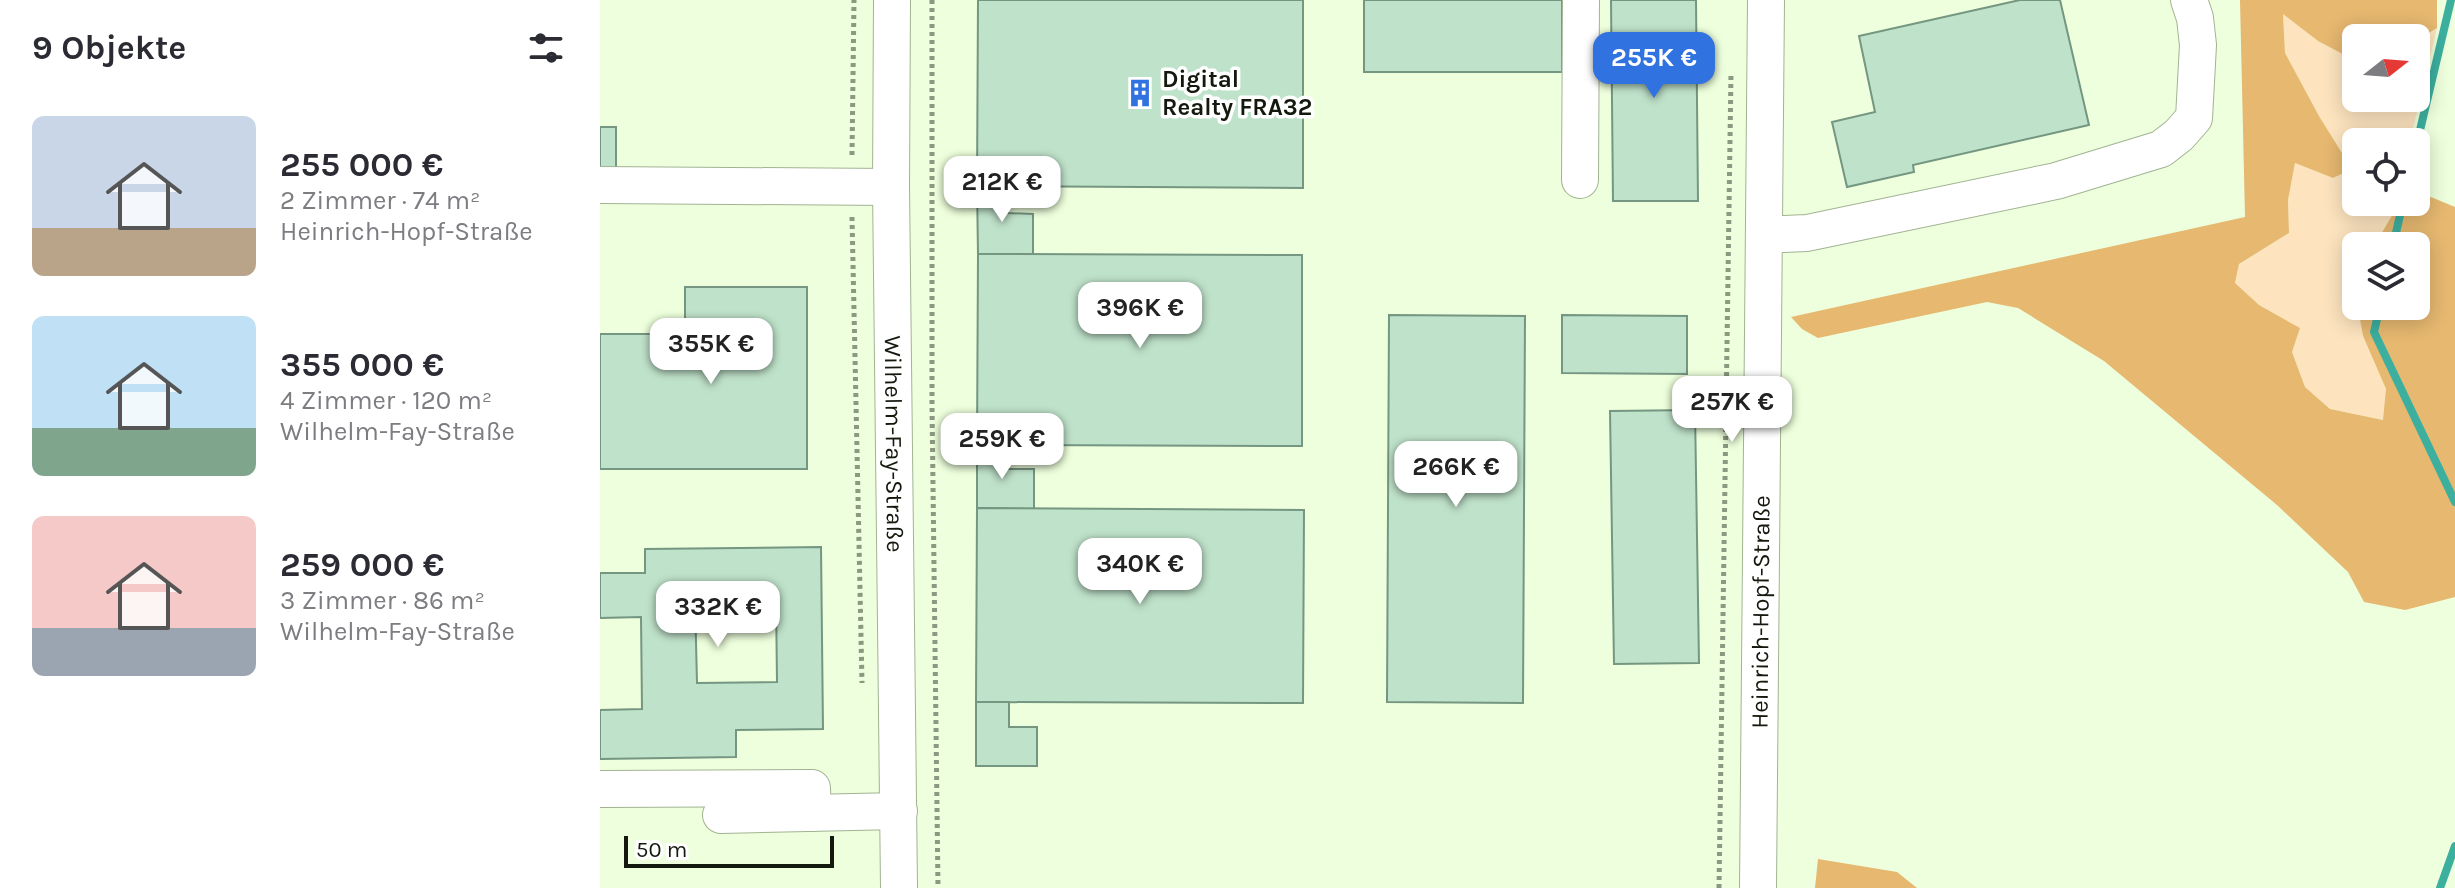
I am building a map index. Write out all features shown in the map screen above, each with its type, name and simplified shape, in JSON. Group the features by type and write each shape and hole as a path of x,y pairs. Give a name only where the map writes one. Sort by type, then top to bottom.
{"street":[{"name":"Wilhelm-Fay-Straße","path":"892,0 891,187 899,888"},
{"path":"1580,180 1581,0"},
{"name":"Heinrich-Hopf-Straße","path":"1758,888 1766,0"},
{"path":"1764,235 1807,233 2056,181 2161,149 2194,118 2198,45 2189,0"},
{"path":"600,185 891,187"},
{"path":"600,789 812,788 813,813"},
{"path":"721,815 899,811"}],"path":[{"path":"854,0 852,188 862,688"},
{"path":"932,0 932,405 938,888"},
{"path":"1719,888 1731,63"}],"shaded area":[{"path":"2240,0 2437,0 2437,28 2430,32 2430,24 2342,24 2342,54 2318,41 2283,14 2285,53 2342,153 2342,174 2333,178 2295,163 2288,200 2289,233 2239,264 2235,283 2259,305 2300,328 2292,352 2305,387 2330,409 2383,420 2386,389 2363,336 2360,320 2430,320 2430,232 2382,232 2392,216 2430,216 2431,197 2455,207 2455,597 2405,610 2364,602 2348,572 2277,505 2104,361 2018,308 1987,302 1818,338 1802,329 1791,317 2245,217"},
{"path":"2283,13 2318,41 2342,54 2342,112 2417,112 2413,128 2342,128 2342,152 2285,53"},
{"path":"2437,28 2430,58 2430,32"},
{"path":"2295,163 2333,178 2342,173 2342,216 2392,216 2382,232 2342,232 2342,320 2360,320 2363,336 2386,389 2384,420 2330,409 2305,387 2292,352 2300,328 2259,305 2235,284 2239,264 2289,233 2288,200"},
{"path":"1818,859 1897,872 1917,888 1815,888"}],"building":[{"name":"Digital Realty FRA32","path":"978,0 1303,0 1303,188 977,186"},
{"path":"1364,0 1562,0 1562,72 1364,72"},
{"path":"1611,0 1696,0 1698,201 1613,201"},
{"path":"2020,0 2060,0 2089,125 1913,165 1914,172 1847,187 1832,122 1875,112 1859,36"},
{"path":"600,127 616,127 616,173 600,173"},
{"path":"977,186 1008,186 1008,213 1033,214 1033,254 978,254"},
{"path":"978,254 1302,255 1302,446 977,445"},
{"path":"685,287 807,287 807,469 600,469 600,334 685,334"},
{"path":"1389,315 1525,316 1523,703 1387,702"},
{"path":"1562,315 1687,316 1687,374 1562,373"},
{"path":"1695,410 1699,663 1614,664 1610,411"},
{"path":"977,445 1007,445 1007,469 1034,469 1034,509 977,508"},
{"path":"977,508 1304,510 1303,703 976,702"},
{"path":"821,547 823,729 736,730 736,757 600,759 600,710 642,709 641,617 600,618 600,573 645,573 645,549","holes":["776,599 777,682 697,683 695,600"]},
{"path":"976,702 1009,702 1009,727 1037,727 1037,766 976,766"}],"waterway":[{"path":"2421,128 2451,0"},
{"path":"2396,232 2400,216"},
{"path":"2377,320 2374,332 2455,502"},
{"path":"2440,888 2455,846"}],"place":[{"name":"Digital Realty FRA32","path":"1140,93"}]}
